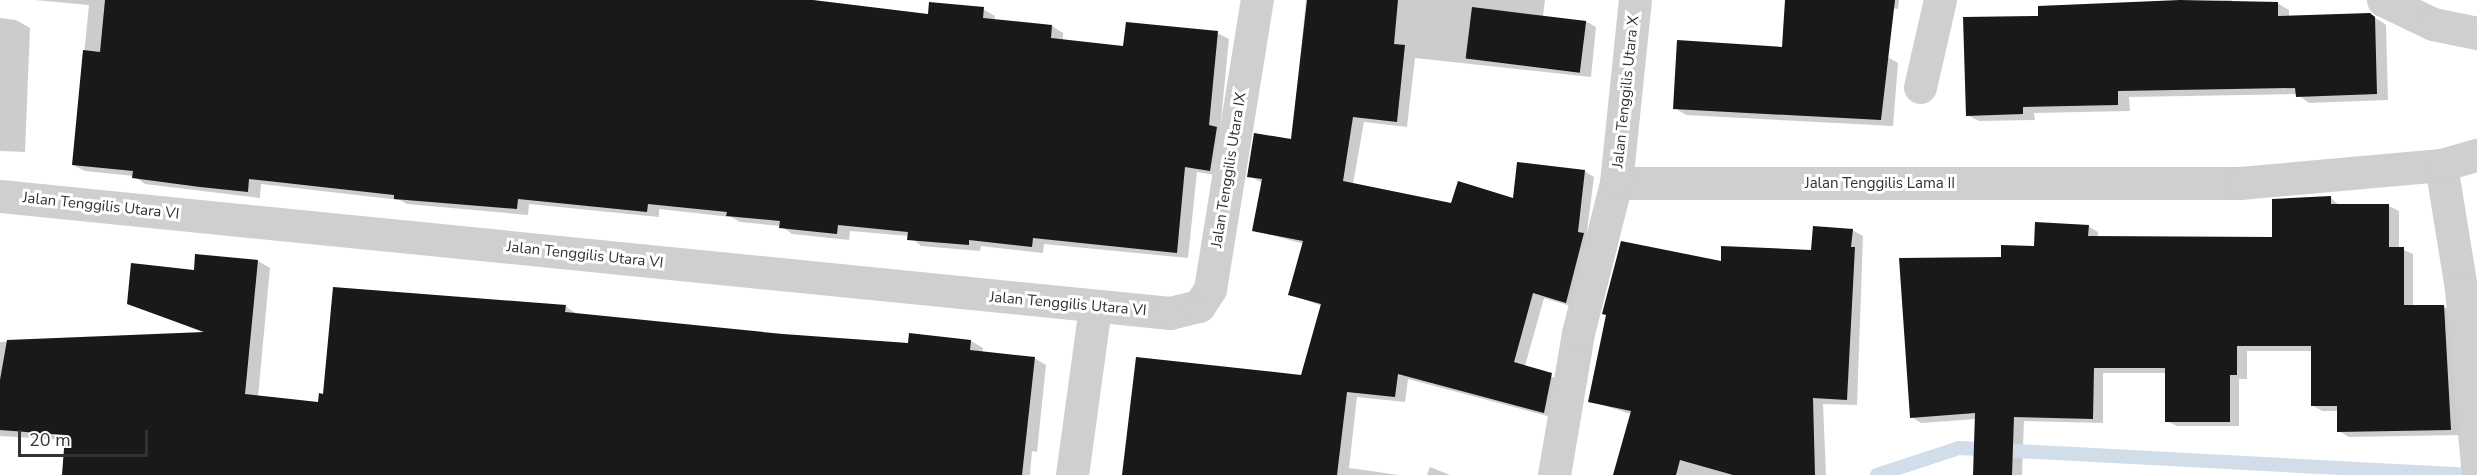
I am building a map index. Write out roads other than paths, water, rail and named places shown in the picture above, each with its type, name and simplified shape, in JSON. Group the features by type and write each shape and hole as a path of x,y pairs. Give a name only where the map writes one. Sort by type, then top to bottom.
{"street":[{"name":"Jalan Tenggilis Utara IX","path":"1170,313 1199,306 1210,289 1257,0"},
{"name":"Jalan Tenggilis Utara X","path":"1616,183 1635,0"},
{"path":"1920,87 1940,0"},
{"path":"2383,0 2433,24 2477,33"},
{"name":"Jalan Tenggilis Lama II","path":"1616,183 2240,183 2441,165 2477,155"},
{"path":"2441,165 2461,290 2477,466"},
{"path":"1554,475 1578,333 1616,183"},
{"name":"Jalan Tenggilis Utara VI","path":"0,196 1095,308 1170,313"},
{"path":"1072,475 1095,308"}],"waterway":[{"path":"1877,475 1959,448 2473,475"}]}
